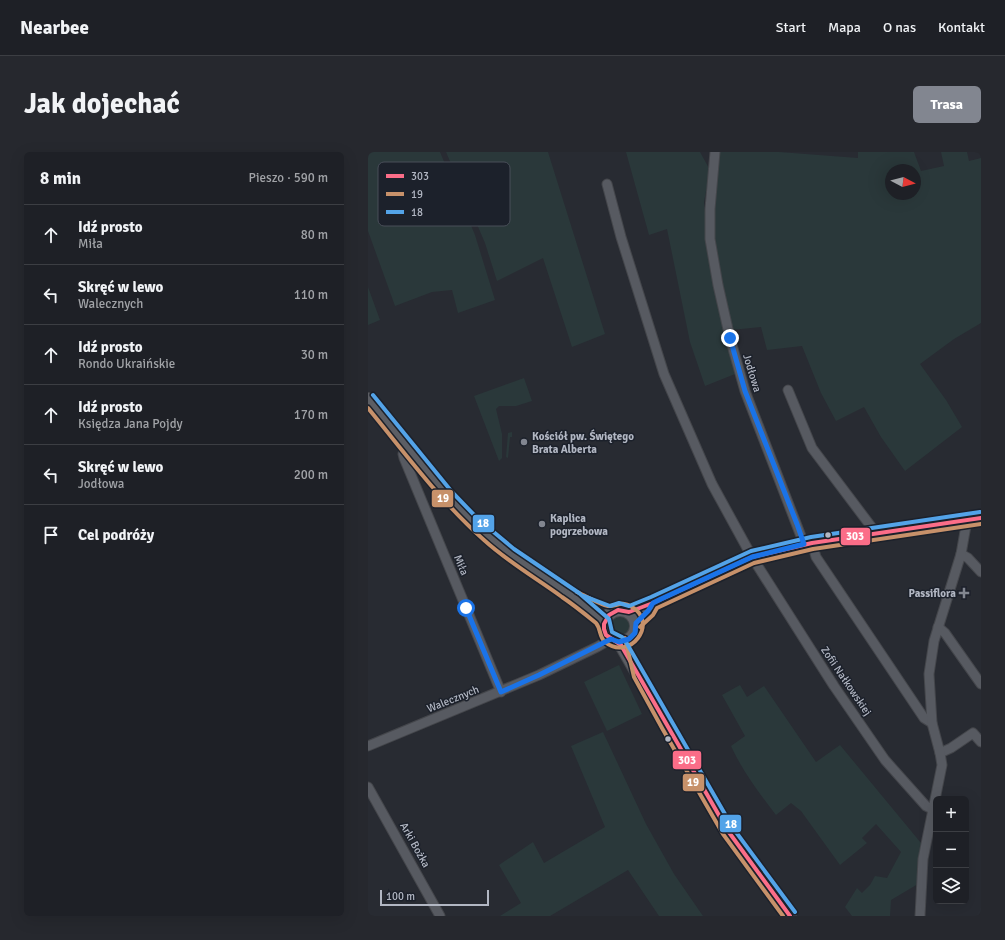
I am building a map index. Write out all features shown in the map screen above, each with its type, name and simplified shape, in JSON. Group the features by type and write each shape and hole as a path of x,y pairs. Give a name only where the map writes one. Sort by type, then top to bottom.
{"street":[{"name":"Jodłowa","path":"715,152 710,209 710,239 718,285 730,338 745,391 797,524 808,544 924,718 932,723"},
{"name":"Zofii Nałkowskiej","path":"607,184 621,237 664,374 712,484 752,557 834,686 885,760 926,806 932,809"},
{"path":"788,390 812,448 876,533"},
{"path":"368,399 457,505 480,529 510,554 574,598 607,618"},
{"name":"Miła","path":"409,448 404,453 404,458 501,692"},
{"path":"629,612 653,603 752,557 808,544 981,518"},
{"path":"920,916 923,858 942,765 932,723 929,674 932,650 938,627 961,554 966,520"},
{"path":"961,554 968,558 981,572"},
{"path":"636,623 648,611 653,603"},
{"path":"615,640 627,640 635,631 636,623 634,617 629,612 619,609 607,618 605,632 615,640 639,675 728,831 790,916"},
{"path":"938,627 945,633 981,684"},
{"path":"631,637 639,675"},
{"name":"Walecznych","path":"368,746 501,692 615,640"},
{"path":"940,753 951,748 973,733 981,742"},
{"name":"Arki Bożka","path":"368,787 440,916"}],"shaded area":[{"path":"368,152 440,152 444,162 378,162 378,226 471,226 495,300 458,313 452,290 432,292 395,306 368,231"},
{"path":"446,152 548,152 605,334 572,347 543,258 497,281 485,243 478,226 510,226 510,162 450,162"},
{"path":"626,152 700,152 710,170 704,202 710,265 735,374 705,386 690,342 667,229 649,235"},
{"path":"719,152 779,152 858,158 858,152 914,152 918,164 885,164 885,200 921,200 921,171 944,166 941,152 967,152 969,161 981,158 981,323 954,339 920,364 946,400 962,427 905,471 881,437 864,407 836,421 821,393 802,346 767,350 761,327 731,330 715,249 713,212"},
{"path":"368,287 380,320 368,325"},
{"path":"524,378 532,401 516,406 499,406 496,409 502,434 502,458 499,461 474,396"},
{"path":"512,432 512,437 510,437 508,458 506,457 508,433"},
{"path":"620,616 627,619 630,626 627,633 620,636 613,633 610,626 613,619"},
{"path":"619,665 642,714 607,731 584,682"},
{"path":"740,685 747,697 764,686 816,762 840,745 921,843 918,884 891,900 890,916 852,916 845,907 857,888 862,893 870,885 875,876 887,878 901,852 876,824 862,838 867,843 840,865 801,811 791,803 776,815 757,790 731,746 745,736 722,695"},
{"path":"603,732 646,824 674,874 703,916 659,916 628,870 550,916 500,916 521,903 499,865 533,842 544,863 605,827 571,746"}],"transit line":[{"name":"18","path":"373,395 452,492 478,519 514,549 579,593 609,619 612,632 622,637 626,642 733,828 795,912"},
{"name":"19","path":"368,408 438,493 468,525 493,548 512,563 571,603 596,623 605,642 614,647 624,647 632,644 638,638 642,630 643,622 640,614 632,607 625,604 608,606 577,592"},
{"name":"18","path":"584,596 610,606 619,603 629,606 751,551 811,537 980,512"},
{"name":"303","path":"790,916 728,831 621,645 606,635 604,624 609,615 618,610 629,612 653,603 752,557 812,543 981,518"},
{"name":"19","path":"640,627 653,615 657,608 754,563 813,549 981,524"},
{"name":"19","path":"625,638 634,677 662,728 723,834 783,916"}],"place":[{"name":"Kościół pw. Świętego Brata Alberta","path":"524,442"},
{"name":"Kaplica pogrzebowa","path":"542,524"},
{"name":"Passiflora","path":"964,593"}],"route":[{"path":"466,608 501,692 611,639 619,642 627,640 634,634 636,623 639,619 648,611 653,603 661,599 752,557 804,544 745,391 730,338"}]}
